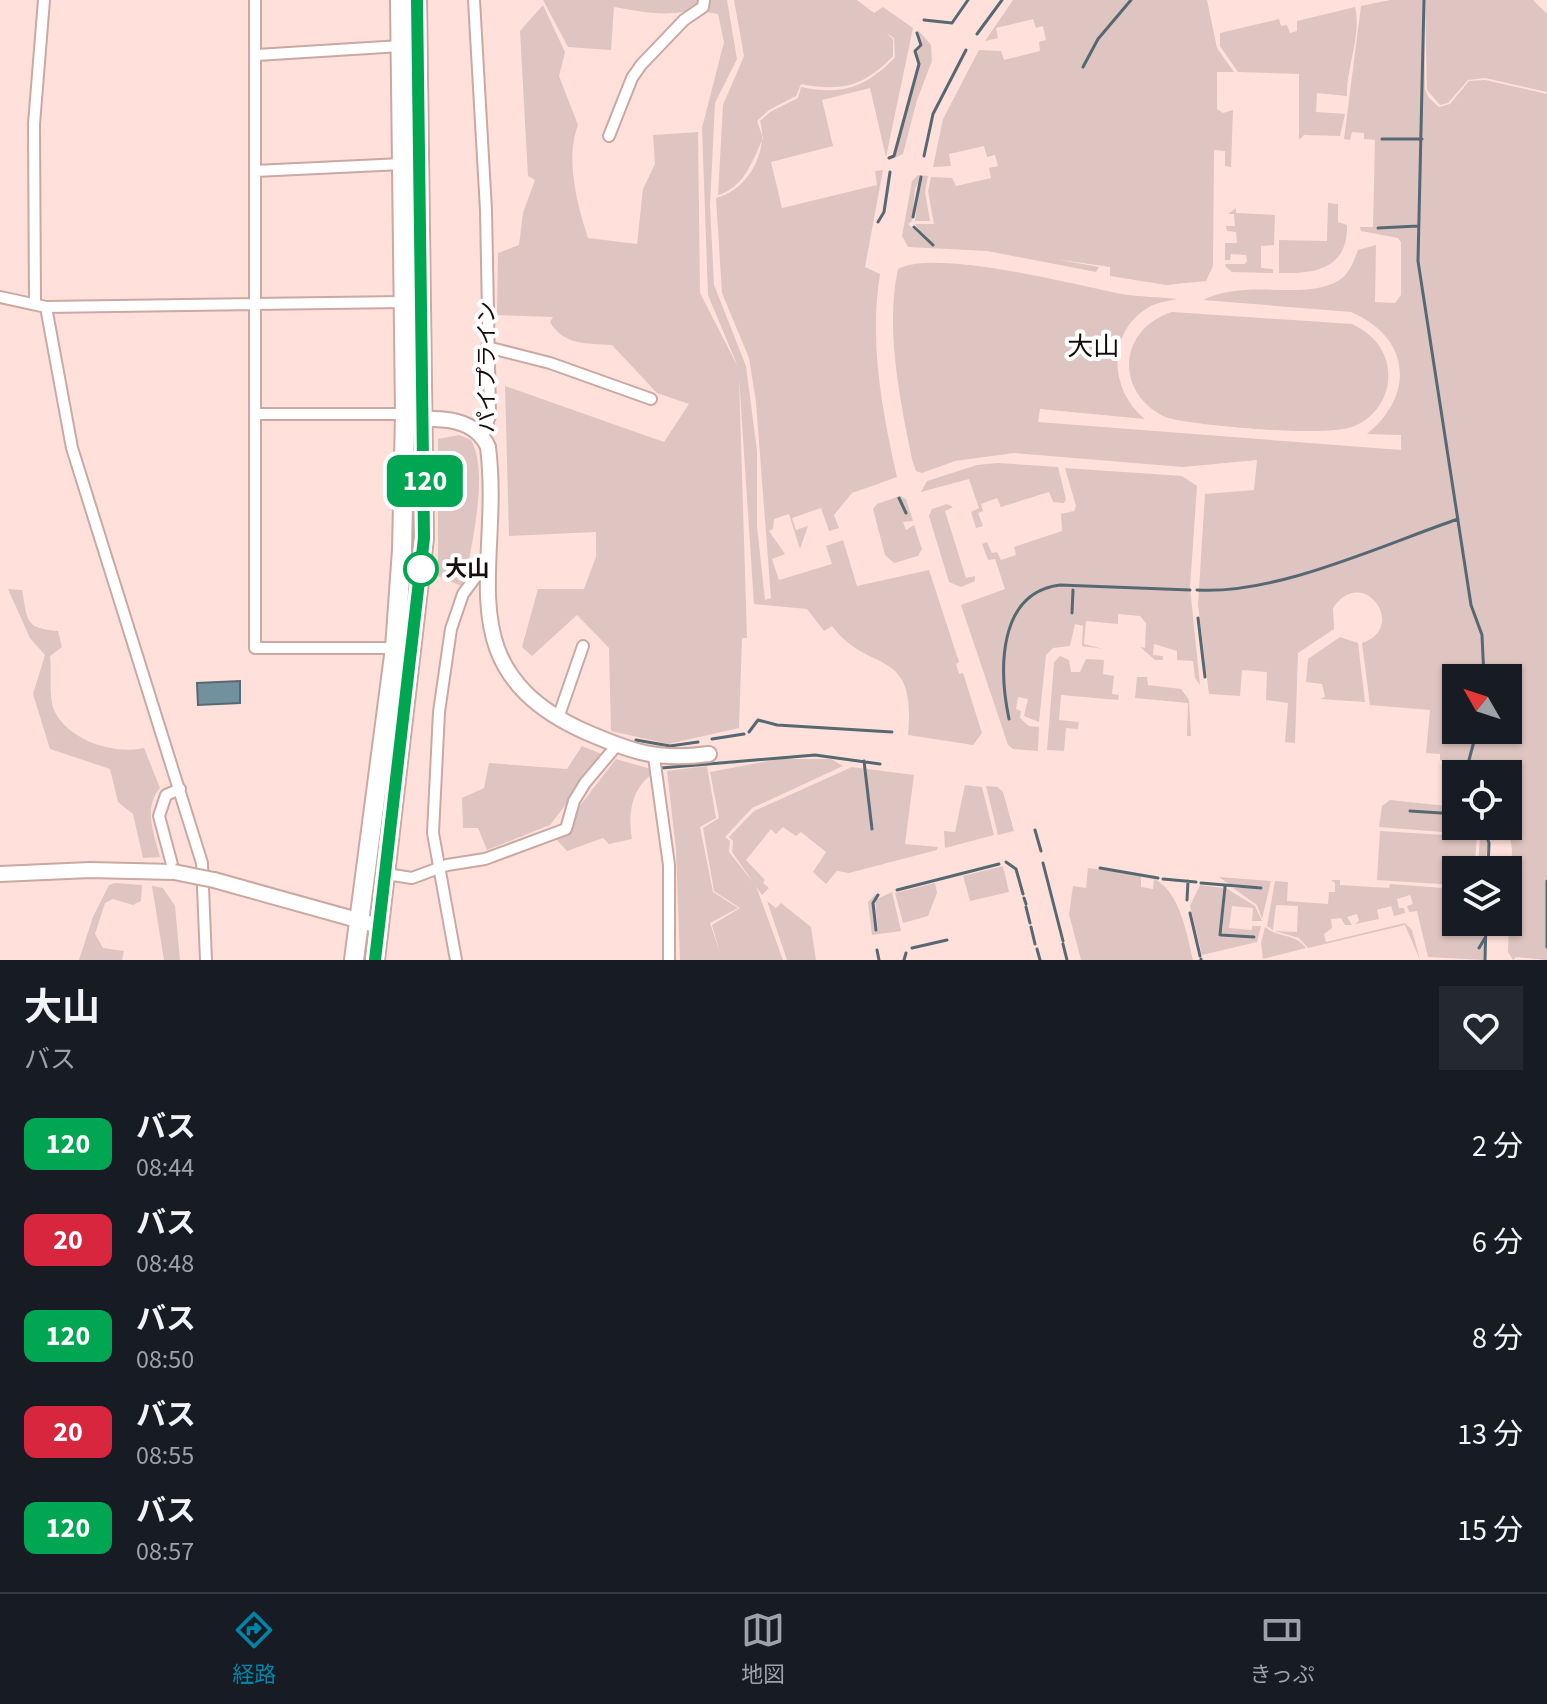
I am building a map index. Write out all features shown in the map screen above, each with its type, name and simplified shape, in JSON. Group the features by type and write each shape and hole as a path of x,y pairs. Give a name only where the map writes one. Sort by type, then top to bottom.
{"highway":[{"path":"354,960 395,648 402,550 405,416 400,0"},
{"path":"375,960 419,595 424,419 417,0"}],"street":[{"path":"44,0 34,124 40,305 72,448 202,863 206,960"},
{"path":"255,0 255,648 395,648"},
{"name":"パイプライン","path":"474,0 486,210 490,416 483,436 490,463 487,585 492,635 498,655 519,688 558,718 617,745 654,757"},
{"path":"609,136 636,72 684,20 703,7 704,0"},
{"path":"257,55 401,46"},
{"path":"255,171 402,164"},
{"path":"0,297 40,305 403,302"},
{"path":"487,347 550,363 651,399"},
{"path":"256,414 405,416 465,424 483,436"},
{"path":"456,960 433,833 435,777 446,655 463,594 489,560"},
{"path":"558,718 583,646"},
{"path":"386,874 412,878 439,868 485,859 566,829 574,801 617,745"},
{"path":"669,960 669,865 654,757 709,754"},
{"path":"174,872 159,816 166,795 180,789"},
{"path":"0,874 90,870 174,872 214,880 379,926"}],"shaded area":[{"path":"543,0 701,0 701,6 669,13 614,7 611,50 568,47"},
{"path":"708,0 727,0 737,59 715,103 710,205 714,285 746,366 757,451 757,526 765,600 771,598 756,402 749,358 722,293 716,198 738,187 746,178 753,168 762,141 741,180 718,195 723,105 744,56 734,0 857,0 874,13 883,7 913,28 886,157 870,88 822,100 833,146 771,162 782,208 877,185 875,171 883,170 865,267 880,274 876,325 879,376 897,477 852,493 834,515 839,528 829,531 821,508 792,518 796,530 808,526 800,549 789,514 774,519 773,529 769,531 785,554 772,559 779,580 832,564 826,546 843,540 857,586 929,570 959,662 956,664 959,674 963,673 982,733 973,745 908,735 909,706 898,674 846,641 832,626 824,631 807,609 754,604 739,377 747,638 742,638 739,728 668,744 611,731 609,648 577,615 532,656 522,647 538,589 584,589 596,557 596,532 509,536 505,386 664,442 689,404 657,393 612,345 577,342 562,335 550,322 553,317 497,315 498,253 519,245 523,213 535,180 528,176 520,31 543,5 565,52 559,76 578,125 574,138 573,167 588,238 637,244 643,189 655,164 653,135 698,132 700,293 738,367 708,295 702,128 724,42 718,14 706,12","holes":["886,33 894,38 895,57 874,76 853,87 841,89 801,87 798,98 770,112 760,121 762,135 757,121 769,110 796,96 801,84 840,87 862,80 893,56 893,39"]},
{"path":"1013,0 1207,0 1217,48 1234,72 1217,72 1217,109 1223,113 1233,110 1231,167 1225,166 1225,151 1214,150 1213,266 1206,281 1166,285 1110,276 1110,267 1055,259 1099,267 1096,272 987,251 908,247 902,236 912,181 918,175 928,176 925,192 930,221 915,221 921,176 915,189 912,221 908,224 933,246 915,224 934,224 928,191 931,177 952,178 956,186 991,178 989,168 998,166 995,155 987,157 984,146 949,154 951,166 933,167 943,119 979,50 1001,51 1004,60 1040,51 1039,42 1046,40 1043,26 1036,28 1033,19 996,28 998,38 985,41"},
{"path":"1390,0 1424,0 1425,89 1439,107 1450,104 1469,81 1485,80 1547,94 1547,960 1516,957 1513,960 1508,952 1509,936 1522,936 1522,856 1512,856 1510,840 1522,840 1522,760 1442,762 1440,754 1426,753 1430,710 1370,705 1362,643 1375,635 1382,625 1381,613 1368,595 1357,592 1345,596 1333,608 1334,629 1298,653 1295,743 1285,742 1288,703 1266,700 1267,672 1242,670 1240,696 1209,694 1198,605 1205,494 1254,490 1257,460 1183,467 1014,453 955,461 922,473 916,471 912,459 899,389 894,339 894,292 898,269 916,264 942,263 1006,270 1122,294 1177,299 1153,305 1138,315 1127,328 1120,344 1119,376 1124,392 1145,419 1040,409 1038,422 1401,450 1401,435 1367,434 1393,402 1400,367 1395,351 1371,323 1351,312 1203,300 1238,291 1324,287 1345,275 1358,250 1376,245 1375,302 1395,303 1401,295 1401,242 1398,238 1361,231 1360,227 1373,227 1375,140 1364,139 1364,133 1352,132 1350,140 1344,139 1361,6"},
{"path":"1425,0 1533,0 1547,14 1547,92 1485,78 1468,80 1448,103 1440,105 1427,90"},
{"path":"1355,7 1357,29 1347,96 1317,93 1316,112 1345,114 1340,136 1304,135 1299,140 1299,74 1238,72 1220,46 1220,33 1279,19 1281,26 1287,25 1290,33 1297,31 1297,21"},
{"path":"918,30 931,45 932,61 917,100 903,154 888,161 895,157 920,64 917,52 923,45"},
{"path":"1328,203 1338,204 1338,222 1347,225 1342,251 1335,260 1317,270 1279,273 1279,240 1327,241"},
{"path":"1236,208 1236,213 1275,215 1274,245 1261,246 1261,268 1273,269 1273,273 1232,272 1226,267 1225,264 1245,264 1247,261 1246,255 1231,254 1230,260 1225,260 1225,243 1237,243 1236,232 1227,231 1226,226 1235,226 1234,214 1228,214"},
{"path":"1172,312 1352,324 1381,348 1388,370 1384,397 1368,418 1352,427 1337,430 1261,429 1168,418 1151,408 1138,395 1131,380 1129,364 1132,348 1140,333"},
{"path":"459,435 471,440 479,472 477,512 464,587 438,576 438,439"},
{"path":"998,463 1058,467 1066,499 1064,503 1053,502 1049,492 1001,507 997,498 981,504 983,511 978,513 983,526 976,528 971,512 979,508 969,479 921,492 927,481 977,465"},
{"path":"1065,468 1182,476 1197,486 1190,587 1200,685 1195,678 1193,661 1177,660 1177,651 1154,644 1153,655 1163,656 1163,660 1155,660 1140,647 1145,648 1146,623 1140,616 1118,614 1118,624 1086,621 1084,644 1103,649 1082,646 1083,626 1075,624 1070,646 1053,648 1046,655 1039,722 1024,716 1028,699 1018,697 1016,709 1021,711 1020,718 1029,726 1039,727 1038,751 1013,749 1008,745 961,605 1005,589 995,559 988,560 982,544 987,542 992,553 997,552 1001,560 1016,555 1014,547 1062,531 1061,514 1074,511 1076,506"},
{"path":"900,496 906,499 913,521 903,522 906,530 914,525 922,549 918,556 894,563 885,555 873,509 877,504"},
{"path":"947,504 953,507 945,511 966,578 975,576 975,581 961,587 949,582 929,516 932,509"},
{"path":"8,589 22,590 27,616 33,625 58,631 62,647 50,656 51,693 55,712 62,722 94,744 132,750 144,748 160,788 151,812 160,857 143,858 133,814 118,802 110,769 50,749 33,694 45,655 30,638"},
{"path":"1340,637 1358,643 1365,702 1320,699 1325,697 1322,684 1306,682 1308,659"},
{"path":"1060,656 1069,660 1071,672 1080,672 1086,659 1104,660 1103,674 1114,676 1112,694 1119,695 1118,700 1061,695 1059,720 1079,722 1078,729 1066,728 1064,751 1047,750 1054,662"},
{"path":"1137,677 1147,677 1148,685 1181,689 1189,700 1191,736 1187,736 1188,703 1135,698"},
{"path":"582,746 604,755 550,825 487,850 478,828 463,828 462,798 484,788 489,763 567,769"},
{"path":"616,759 651,769 651,775 639,788 632,804 632,839 609,844 603,838 567,851 555,838"},
{"path":"779,759 831,759 843,766 752,808 725,837 730,841 729,852 756,886 783,960 680,960 676,850 667,771 707,766 716,818 700,827 713,892 738,908 710,923 720,953 712,925 740,908 714,891 703,828 719,818 710,772"},
{"path":"852,767 914,775 905,844 938,847 937,850 849,873 837,871 826,884 813,872 826,852 801,832 796,836 783,827 776,834 771,829 746,860 769,888 762,895 732,852 733,841 729,837 754,811"},
{"path":"965,785 982,787 994,835 945,848 944,831 955,832"},
{"path":"986,786 998,787 1003,792 1014,831 998,835"},
{"path":"1390,800 1442,806 1442,812 1409,811 1442,814 1442,832 1379,827 1382,806"},
{"path":"1380,831 1442,835 1442,840 1477,840 1475,856 1442,856 1442,884 1377,880"},
{"path":"1480,840 1487,840 1486,856 1479,856"},
{"path":"1003,866 1009,892 970,901 963,876"},
{"path":"1088,868 1141,875 1141,887 1153,889 1154,879 1163,885 1181,915 1193,960 1081,960 1069,914 1073,886 1086,888"},
{"path":"1219,877 1271,881 1262,919 1257,905 1233,888 1263,888 1230,885"},
{"path":"1331,880 1340,880 1340,885 1389,888 1390,884 1442,888 1442,936 1485,936 1478,948 1485,939 1484,960 1428,957 1417,911 1409,912 1407,906 1413,904 1410,895 1397,899 1399,908 1404,908 1405,913 1394,916 1391,906 1377,910 1379,919 1355,924 1359,921 1357,914 1347,917 1352,925 1345,925 1341,918 1331,919 1332,928 1324,934 1326,942 1405,923 1412,930 1420,960 1405,925 1308,948 1299,938 1275,931 1297,932 1298,906 1276,905 1273,930 1267,926 1275,881 1288,882 1287,901 1328,904 1329,892 1335,892 1335,883"},
{"path":"935,883 937,893 928,916 903,923 895,893"},
{"path":"109,885 142,885 141,901 133,905 113,899 105,903 95,934 103,948 124,951 122,960 79,960 93,917"},
{"path":"1200,885 1223,888 1219,937 1256,938 1222,934 1226,888 1255,906 1262,921 1252,921 1253,908 1232,906 1229,928 1252,930 1252,926 1261,926 1257,942 1202,955 1190,906"},
{"path":"152,886 163,888 175,906 180,960 164,960"},
{"path":"879,891 872,903 875,931 878,930 875,900 892,892 901,931 872,935 868,902"},
{"path":"767,901 776,908 781,903 811,927 816,960 787,960"},
{"path":"1265,927 1297,940 1306,948 1263,959 1261,943"}],"water":[{"path":"240,681 240,703 198,705 197,683"}],"waterway":[{"path":"924,20 952,23 968,0"},
{"path":"977,34 1002,0"},
{"path":"1083,67 1098,39 1131,0"},
{"path":"1424,0 1418,261 1471,605 1482,635 1483,664"},
{"path":"889,158 894,156 919,64 915,51 921,45 917,33"},
{"path":"924,156 933,114 966,50"},
{"path":"1382,139 1422,139"},
{"path":"878,222 884,212 890,172"},
{"path":"913,217 921,177"},
{"path":"1378,228 1418,226"},
{"path":"914,227 933,245"},
{"path":"899,498 906,513"},
{"path":"1197,590 1260,585 1294,577 1458,519"},
{"path":"1009,719 1004,679 1007,637 1024,603 1039,591 1060,585 1190,590"},
{"path":"1072,613 1073,590"},
{"path":"1198,618 1205,677"},
{"path":"749,732 758,720 777,725 892,732"},
{"path":"712,739 744,734"},
{"path":"636,740 670,746 698,742"},
{"path":"1469,760 1473,744"},
{"path":"661,768 815,755 880,764"},
{"path":"864,761 872,829"},
{"path":"1410,811 1442,813"},
{"path":"1035,830 1041,851"},
{"path":"1488,840 1489,856"},
{"path":"1006,862 1016,869 1023,894"},
{"path":"1043,863 1063,941"},
{"path":"897,890 999,864"},
{"path":"1100,868 1158,878"},
{"path":"1163,879 1196,882"},
{"path":"1187,900 1188,881"},
{"path":"1547,881 1547,947"},
{"path":"1201,883 1261,888"},
{"path":"1225,887 1220,935 1254,937"},
{"path":"876,930 873,903 878,895"},
{"path":"1024,898 1026,904"},
{"path":"1026,907 1030,923"},
{"path":"1190,913 1200,956"},
{"path":"1031,927 1035,944"},
{"path":"1485,960 1486,936"},
{"path":"1479,948 1485,938"},
{"path":"912,948 947,940"},
{"path":"1063,944 1067,960"},
{"path":"1037,949 1040,960"},
{"path":"877,950 879,960"},
{"path":"904,960 906,953"}],"bus line":[{"name":"120","path":"375,960 424,538 417,0"}],"place":[{"name":"大山","path":"421,569"}],"district":[{"name":"大山","path":"1093,346"}]}
